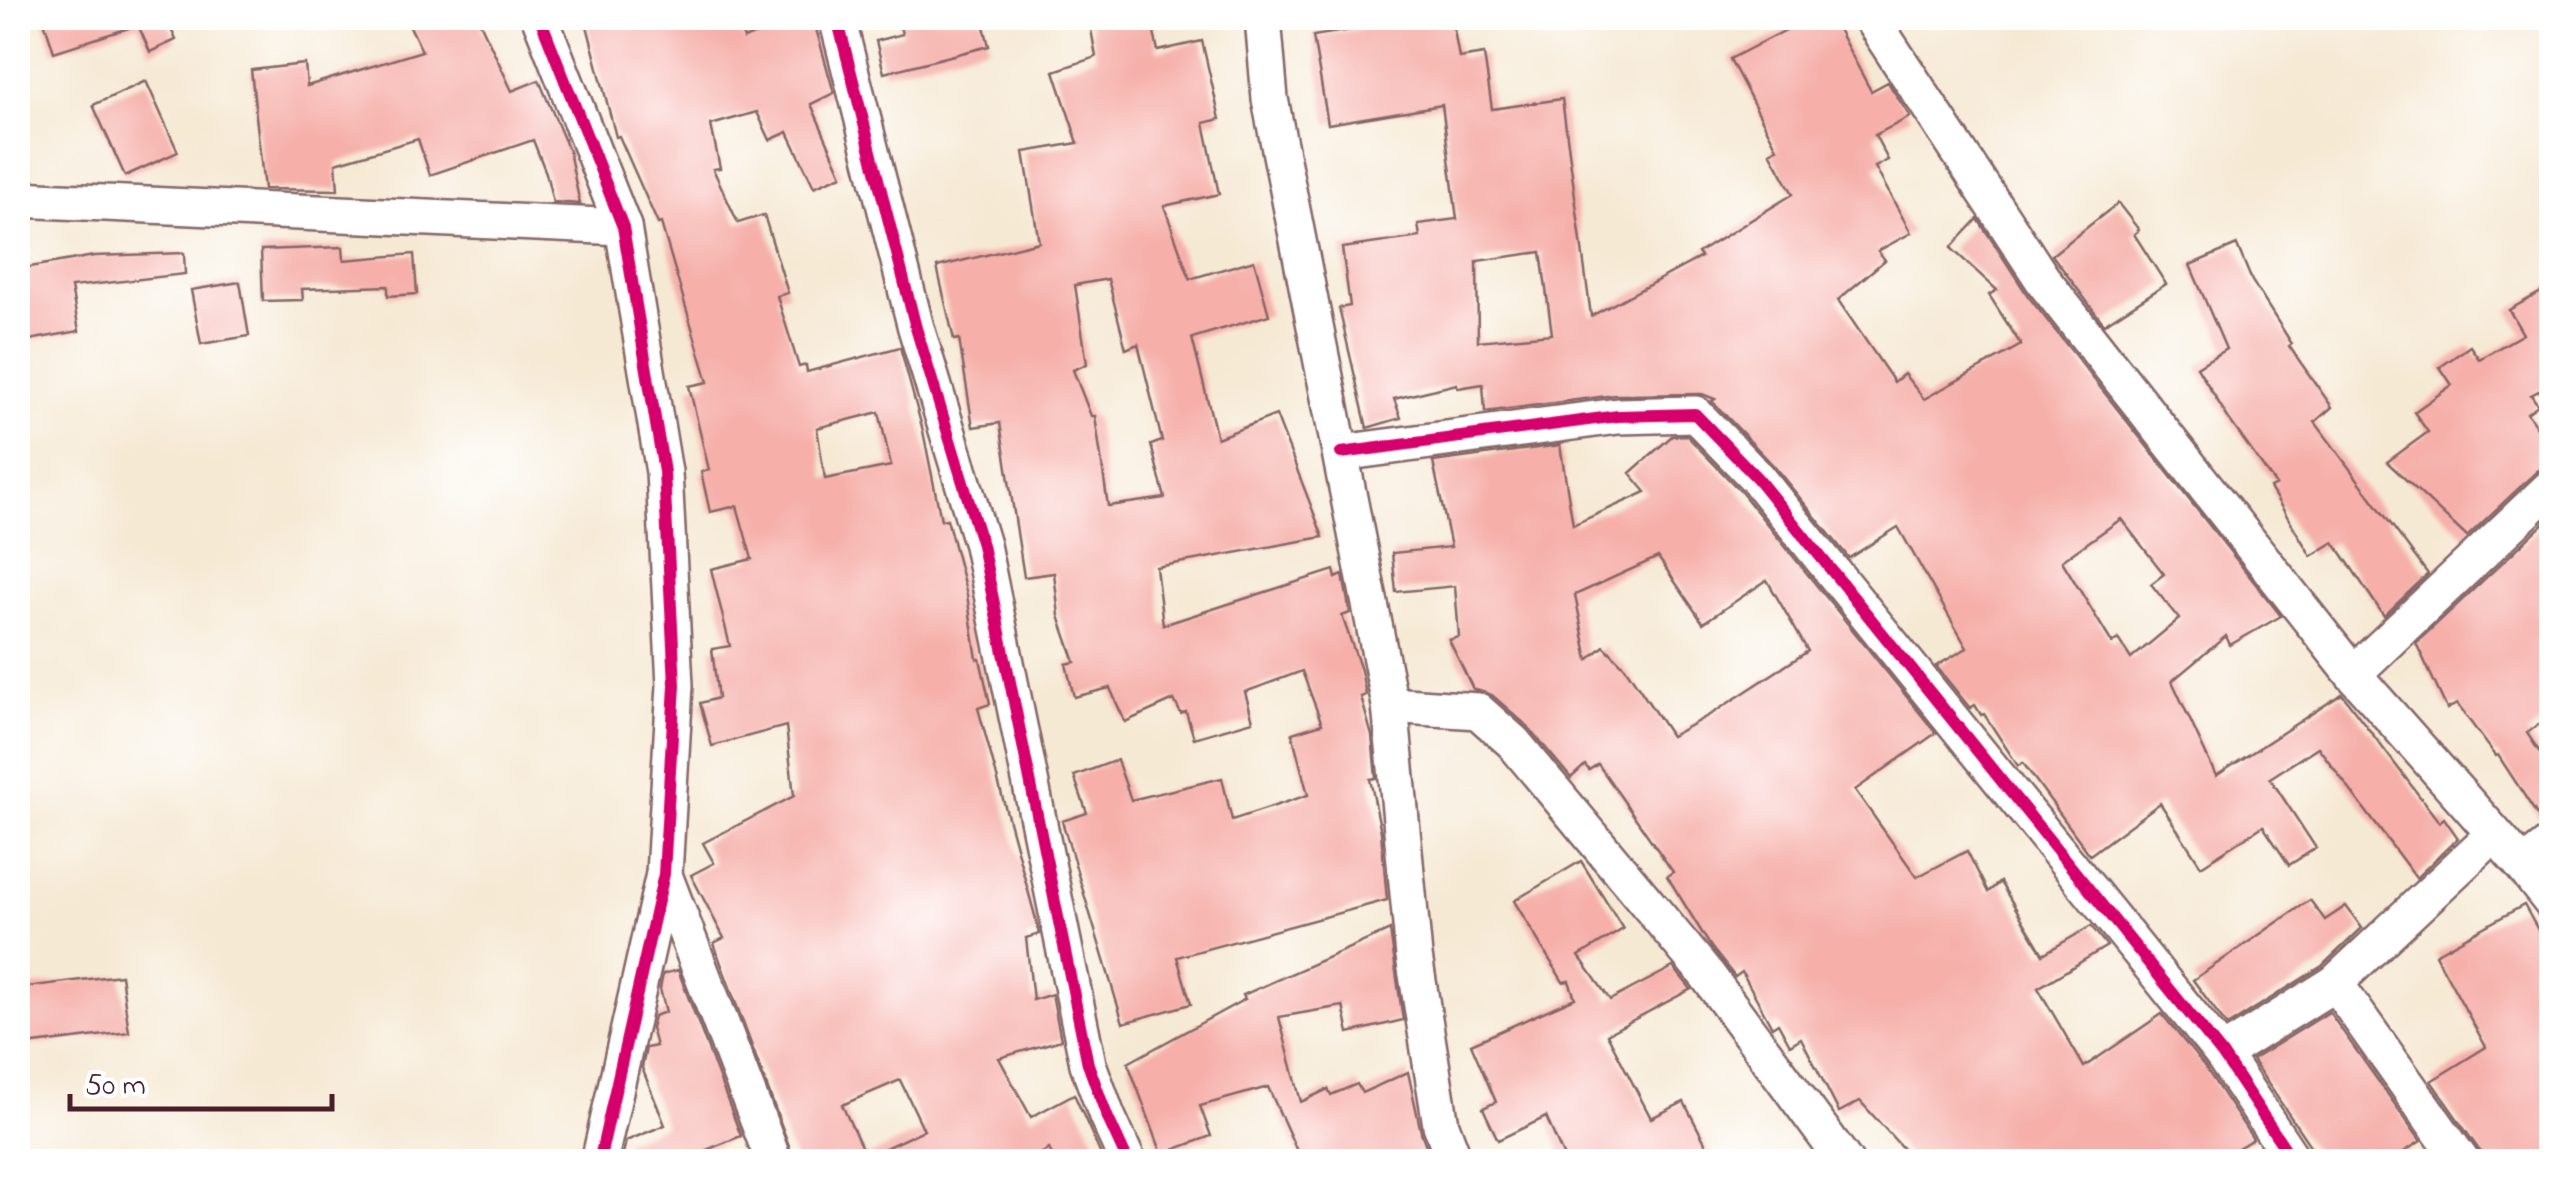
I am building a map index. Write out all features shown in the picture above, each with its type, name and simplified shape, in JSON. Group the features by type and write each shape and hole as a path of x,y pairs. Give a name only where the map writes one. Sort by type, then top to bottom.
{"street":[{"path":"540,18 623,228 664,472 675,685 664,874 600,1162"},
{"path":"837,18 916,328 982,546 1088,1064 1128,1162"},
{"path":"1263,18 1270,99 1390,705 1414,956 1441,1125 1455,1162"},
{"path":"1871,18 2045,283 2354,674 2552,904"},
{"path":"18,200 623,228"},
{"path":"1341,454 1618,416 1694,414 1757,478 2222,1054 2294,1162"},
{"path":"2354,674 2552,486"},
{"path":"1390,705 1478,710 1513,742 1707,975 1844,1162"},
{"path":"2222,1054 2335,983 2494,834"},
{"path":"2523,866 2552,842"},
{"path":"664,874 774,1162"},
{"path":"2335,983 2462,1162"}],"building":[{"path":"43,18 166,18 176,40 150,52 138,25 54,52"},
{"path":"406,18 478,18 512,91 539,80 569,151 580,204 553,202 533,140 430,175 418,139 336,163 338,190 264,189 251,70 305,64 307,86 422,51"},
{"path":"585,18 736,18 744,39 793,18 813,18 834,93 811,104 842,175 814,187 788,132 770,140 757,112 711,125 720,168 713,169 738,223 764,215 788,293 777,296 799,367 806,365 807,372 900,347 923,431 941,520 947,519 967,595 977,659 990,704 978,708 1040,934 1026,938 1033,1000 1052,994 1061,1040 999,1058 1031,1117 1074,1094 1104,1162 1056,1162 1049,1149 1027,1162 795,1162 714,943 724,938 691,875 714,863 703,843 794,796 786,726 712,746 700,703 718,698 712,649 730,646 711,569 752,559 737,506 710,512 701,472 709,470 689,386 708,382 661,223 658,224 619,136 616,137","holes":["879,412 891,466 825,479 817,428","900,1080 924,1130 866,1157 842,1105"]},
{"path":"898,18 982,18 989,46 884,73 876,41 902,34"},
{"path":"1089,18 1151,18 1158,51 1202,41 1220,119 1204,123 1219,194 1164,206 1190,279 1254,260 1269,315 1192,338 1217,438 1276,415 1323,537 1156,567 1163,625 1334,570 1336,578 1343,575 1350,613 1342,616 1361,670 1366,695 1361,697 1372,736 1376,778 1370,779 1381,832 1387,900 1177,957 1191,1004 1123,1023 1062,821 1087,813 1074,776 1117,760 1131,800 1222,778 1232,820 1308,795 1292,733 1322,724 1302,671 1245,692 1253,721 1194,738 1186,712 1181,714 1174,700 1125,722 1110,688 1074,697 1066,664 1075,662 1059,616 1054,573 1024,577 1000,423 973,427 959,339 954,340 937,267 1039,242 1024,152 1078,143 1054,71 1096,57","holes":["1108,279 1126,349 1138,344 1162,441 1151,445 1165,498 1108,506 1095,416 1091,416 1073,370 1087,364 1075,285"]},
{"path":"1426,18 1452,18 1459,58 1484,54 1492,109 1562,99 1591,316 1701,257 1698,253 1793,194 1770,152 1777,148 1730,59 1809,18 1832,18 1871,91 1888,82 1910,117 1875,135 1888,160 1875,167 1911,233 1878,251 1885,260 1838,300 1894,382 1904,374 1924,399 2021,345 1989,295 1997,290 1951,248 1978,219 2028,296 2281,616 2230,645 2226,636 2172,681 2216,776 2342,694 2439,822 2444,818 2458,838 2416,878 2318,747 2270,778 2316,848 2289,865 2263,826 2201,866 2160,803 2090,855 2023,763 2018,766 1984,714 1975,705 1970,708 1936,666 1967,648 1898,527 1849,558 1773,465 1712,401 1715,399 1702,394 1615,395 1485,412 1483,384 1458,388 1457,384 1394,399 1401,418 1367,428 1339,308 1350,306 1342,248 1420,237 1418,224 1457,219 1442,105 1328,124 1313,36","holes":["1541,252 1552,334 1478,341 1477,261","2121,519 2164,574 2151,584 2179,619 2131,659 2118,639 2112,643 2062,561"]},
{"path":"146,81 178,152 125,176 93,105"},
{"path":"2118,203 2139,230 2134,234 2166,284 2104,324 2052,255"},
{"path":"2237,245 2252,281 2292,344 2289,346 2332,407 2315,422 2428,574 2384,616 2334,542 2311,556 2270,488 2276,485 2197,367 2226,349 2190,265"},
{"path":"343,247 344,260 414,254 417,294 388,296 388,286 302,289 303,300 263,301 261,250"},
{"path":"184,253 185,274 71,287 79,331 18,342 18,269 94,256"},
{"path":"240,282 249,336 201,344 191,290"},
{"path":"2552,286 2552,384 2531,395 2538,405 2527,413 2552,448 2552,465 2537,471 2467,537 2387,462 2428,432 2414,412 2452,385 2440,367 2470,346 2479,359 2523,334 2509,310"},
{"path":"1686,435 1741,492 1936,733 1855,790 1917,877 1967,851 1988,892 2000,882 2043,954 2091,926 2107,946 2038,988 2084,1067 2162,1014 2205,1067 2253,1139 2214,1162 1915,1162 1860,1101 1839,1112 1801,1038 1790,1045 1778,1023 1772,1027 1742,972 1735,977 1711,947 1667,876 1673,872 1598,764 1589,770 1585,765 1571,778 1527,726 1492,695 1473,689 1449,640 1459,637 1455,586 1396,592 1392,553 1451,547 1433,462 1560,445 1573,525 1646,492 1630,473 1672,436","holes":["1658,557 1703,623 1767,580 1808,651 1671,736 1625,667 1604,646 1588,660 1575,595"]},
{"path":"2552,516 2552,715 2527,733 2552,771 2552,822 2543,824 2498,755 2457,704 2447,709 2416,643"},
{"path":"1581,861 1623,929 1579,956 1610,1000 1673,967 1691,989 1607,1034 1651,1118 1684,1102 1715,1162 1566,1162 1546,1117 1498,1140 1483,1108 1496,1102 1471,1044 1575,998 1569,981 1563,982 1514,901"},
{"path":"2310,900 2325,920 2346,906 2362,928 2322,966 2227,1026 2193,980"},
{"path":"2524,905 2552,955 2552,1162 2483,1162 2479,1150 2431,1081 2486,1047 2435,954"},
{"path":"1390,930 1403,1020 1349,1033 1343,1006 1279,1017 1301,1102 1328,1089 1331,1095 1357,1084 1362,1093 1408,1072 1432,1162 1302,1162 1268,1087 1200,1106 1211,1136 1162,1154 1128,1063 1245,999 1243,995"},
{"path":"678,970 741,1136 677,1162 621,1162 626,1141 665,1125 642,1068 646,1048 656,1046 651,1028 654,1016 666,1012 660,989 663,974"},
{"path":"121,975 129,1032 18,1046 18,988"},
{"path":"2329,1012 2421,1141 2388,1162 2321,1162 2252,1060"}],"cycle path":[{"path":"540,18 623,227 664,472 675,685 664,874 599,1162"},
{"path":"837,18 916,328 982,545 1088,1064 1128,1162"},
{"path":"1341,453 1618,416 1695,414 1757,478 2222,1054 2294,1162"}]}
